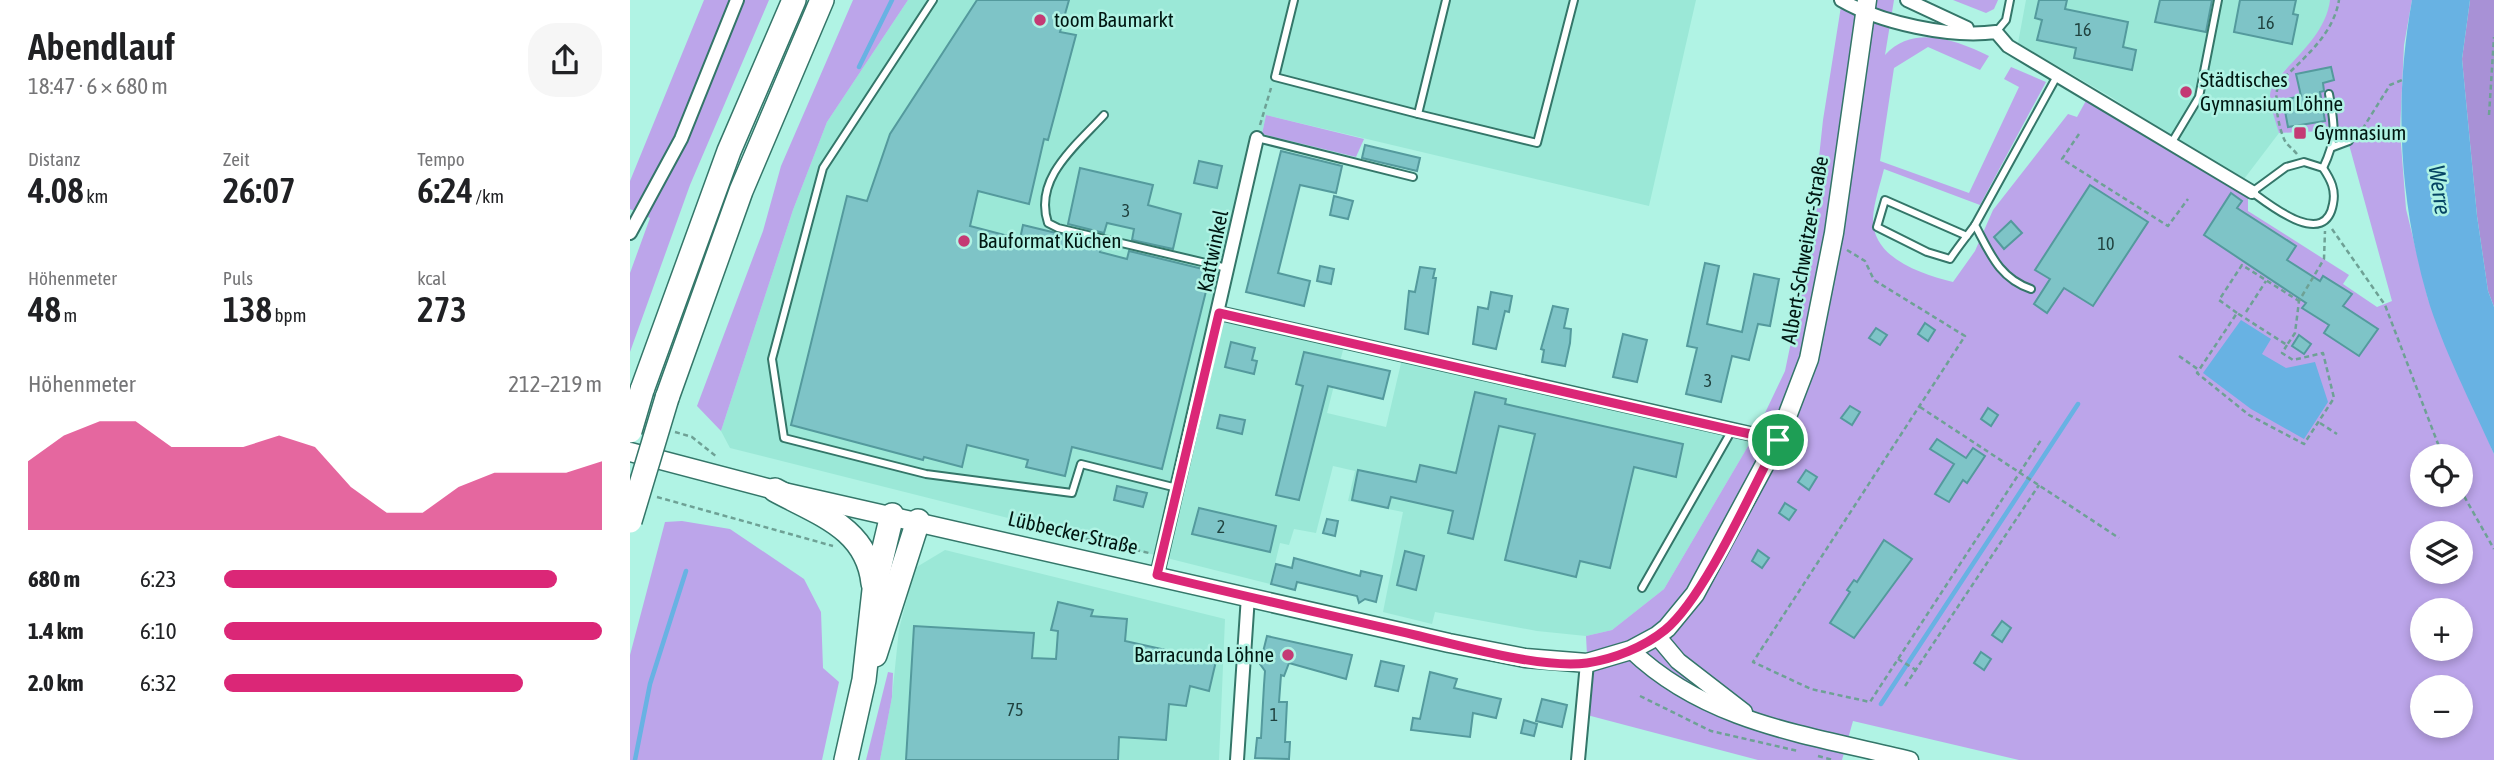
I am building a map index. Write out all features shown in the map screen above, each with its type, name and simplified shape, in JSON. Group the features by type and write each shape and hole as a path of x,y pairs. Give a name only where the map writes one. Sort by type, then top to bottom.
{"highway":[{"path":"630,430 729,151 794,0"},
{"path":"630,521 667,398 741,191 822,0"},
{"path":"775,490 855,536 872,568 874,590"},
{"path":"846,760 864,680 874,590 892,515"},
{"path":"864,680 883,636 918,521"}],"main road":[{"name":"Albert-Schweitzer-Straße","path":"1695,594 1778,440 1809,359 1820,311 1866,7"},
{"name":"Lübbecker Straße","path":"630,452 775,490 1499,653 1556,662 1587,663 1631,650 1667,628 1695,594"}],"street":[{"path":"630,233 681,139 737,0"},
{"path":"1841,0 1866,7 1899,23 1980,33 1996,32 2008,46 2252,192"},
{"path":"1908,0 1980,33"},
{"name":"Kattwinkel","path":"1157,575 1179,489 1257,138"},
{"path":"1219,313 1778,440"},
{"path":"1237,760 1248,596"},
{"path":"1657,636 1678,662 1734,707 1771,726"},
{"path":"1631,650 1657,675 1691,697 1722,712 1910,760"},
{"path":"1578,760 1587,663"}],"lane":[{"path":"933,0 823,168 772,359 784,438 926,474 1072,494 1081,464 1179,489"},
{"path":"1294,0 1276,77 1537,143 1574,0"},
{"path":"1418,114 1446,0"},
{"path":"1996,32 2006,20 2010,0"},
{"path":"2172,142 2199,97 2218,0"},
{"path":"1967,236 1885,200 1877,227 1927,252 1950,259 1967,236 1975,225 2057,76"},
{"path":"2323,168 2333,147 2335,130 2329,94"},
{"path":"1104,115 1053,172 1045,192 1044,210 1048,223 1058,229 1229,269"},
{"path":"1257,138 1413,177"},
{"path":"2333,147 2349,141"},
{"path":"2304,162 2323,168 2335,194 2332,212 2326,221 2316,224 2295,220 2252,192 2286,167 2304,162"},
{"path":"1975,225 2000,270 2012,282 2031,289"},
{"path":"1642,588 1732,430"}],"path":[{"path":"2304,162 2287,144 2282,132 2276,90 2279,83 2317,45 2336,16 2339,0"},
{"path":"2488,115 2494,37"},
{"path":"1257,138 1266,99 1276,77"},
{"path":"2349,141 2362,133 2390,85 2402,80"},
{"path":"2079,134 2062,159 2168,226 2188,198"},
{"path":"2237,313 2197,373 2249,415 2304,444 2334,398 2323,353 2293,360 2282,353 2295,333 2299,301 2324,260 2326,221"},
{"path":"2326,221 2385,305 2438,444"},
{"path":"1847,250 1865,261 1874,280 1965,336 1753,662 1811,689 1870,702 2042,440"},
{"path":"2287,345 2219,300 2242,265 2299,301"},
{"path":"2246,312 2266,281"},
{"path":"2179,356 2199,370"},
{"path":"1919,406 2119,538"},
{"path":"2319,422 2337,434"},
{"path":"1905,686 2037,484"},
{"path":"654,496 829,545 852,550 862,545"},
{"path":"2470,507 2494,550"},
{"path":"1900,660 1914,669"},
{"path":"1640,696 1711,731 1833,760"}],"shaded area":[{"path":"704,0 769,0 690,185 630,352 630,273 650,218 630,209 630,181"},
{"path":"853,0 908,0 827,122 793,210 721,431 697,406 763,231 781,166"},
{"path":"908,0 1696,0 1649,206 1266,115 1262,134 1256,133 1215,315 1344,346 1327,413 1386,427 1402,359 1754,436 1664,589 1612,630 1586,636 1537,631 1435,612 1432,624 1383,612 1403,512 1348,501 1355,471 1333,466 1316,533 1294,529 1289,545 1280,543 1270,584 730,448 721,431 793,210 827,122"},
{"path":"1842,0 1894,0 1885,55 1896,45 1922,37 1949,40 1989,56 1980,70 1928,47 1894,68 1880,161 1969,193 2019,87 2004,79 2011,67 2046,82 1980,205 1884,169 1873,218 1875,232 1881,244 1901,262 1953,282 1975,251 1993,210 2068,114 2077,117 2093,88 2241,183 2236,191 2248,198 2248,211 2349,275 2343,284 2377,307 2392,301 2345,130 2279,133 2270,95 2279,77 2319,30 2330,0 2412,0 2404,45 2400,131 2406,209 2428,299 2494,454 2494,760 2019,760 1853,721 1842,760 1758,760 1587,715 1589,693 1586,636 1612,630 1664,589 1754,436 1785,371 1808,260 1823,120"},
{"path":"1953,0 1998,0 1994,9 1986,13"},
{"name":"Städtisches Gymnasium Löhne","path":"2026,0 2330,0 2329,13 2314,42 2274,81 2270,96 2279,133 2241,183 2111,97 2018,43"},
{"path":"2470,0 2494,0 2494,307 2488,291 2477,216 2462,59"},
{"path":"1266,115 1364,139 1356,157 1262,134"},
{"path":"682,521 730,529 804,579 821,612 823,668 839,682 822,760 630,760 630,655 665,522"},
{"path":"945,550 1225,619 1219,760 880,760 892,697 899,629 915,568"},
{"path":"888,672 893,673 892,697 880,760 866,760"}],"water":[{"name":"Werre","path":"2412,0 2470,0 2462,59 2477,216 2488,291 2494,307 2494,454 2433,315 2410,222 2401,112 2406,37"},
{"path":"2241,320 2271,339 2262,354 2286,368 2315,362 2328,402 2304,439 2251,409 2203,373"}],"building":[{"name":"Bauformat Küchen","path":"977,0 1069,0 1060,32 1076,35 1048,140 1044,139 1029,204 978,191 970,226 1020,239 1023,225 1102,244 1100,252 1127,259 1129,251 1211,271 1162,469 1072,447 1065,476 1026,467 1028,460 967,445 962,467 924,457 923,460 791,425 847,196 867,201 890,134"},
{"path":"2039,0 2067,0 2065,9 2128,22 2123,47 2136,50 2132,70 2074,58 2076,48 2037,40 2042,20 2035,18"},
{"path":"2160,0 2212,0 2206,32 2155,22"},
{"path":"2240,0 2296,0 2293,14 2298,15 2292,44 2234,32"},
{"path":"2331,67 2334,80 2323,83 2324,91 2320,92 2325,121 2288,127 2283,100 2301,96 2296,74"},
{"path":"1365,145 1420,158 1417,171 1362,158"},
{"path":"1281,151 1342,166 1336,193 1300,185 1278,273 1310,281 1304,306 1246,292"},
{"path":"1199,161 1222,166 1217,188 1194,183"},
{"path":"1080,168 1153,185 1148,205 1181,214 1173,249 1132,240 1134,229 1107,223 1104,233 1068,224"},
{"path":"2090,185 2148,222 2093,306 2064,288 2047,313 2034,304 2050,279 2035,270"},
{"path":"2231,193 2242,201 2237,208 2296,246 2287,260 2320,281 2323,276 2352,294 2343,306 2378,329 2359,356 2324,333 2329,325 2302,308 2306,303 2204,235"},
{"path":"1334,196 1353,201 1348,219 1330,215"},
{"path":"2011,221 2022,233 2004,249 1994,237"},
{"path":"1705,263 1719,266 1707,324 1742,332 1754,274 1779,279 1770,326 1758,324 1749,360 1732,356 1721,402 1686,394 1697,348 1687,346"},
{"path":"1320,266 1334,269 1331,284 1317,281"},
{"path":"1420,267 1435,269 1428,334 1405,329 1409,291 1415,292"},
{"path":"1491,292 1512,296 1509,312 1505,311 1496,349 1473,344 1478,307 1488,309"},
{"path":"1553,306 1568,309 1564,328 1571,329 1565,366 1542,362 1544,350 1541,349"},
{"path":"1925,323 1935,330 1928,341 1918,334"},
{"path":"1876,328 1887,335 1880,345 1869,338"},
{"path":"1623,334 1647,340 1637,382 1613,377"},
{"path":"2299,335 2311,344 2304,354 2292,346"},
{"path":"1231,342 1255,348 1252,360 1257,361 1254,374 1225,367"},
{"path":"1304,352 1390,371 1383,399 1328,386 1299,500 1276,495 1303,386 1296,384"},
{"path":"1475,392 1506,399 1505,404 1683,444 1676,477 1634,467 1610,568 1580,561 1576,577 1505,560 1535,434 1499,426 1473,539 1448,533 1453,511 1391,497 1388,508 1352,500 1358,470 1416,482 1420,465 1456,473"},
{"path":"1850,406 1860,412 1852,425 1841,418"},
{"path":"1988,408 1998,415 1991,426 1981,419"},
{"path":"1220,415 1245,420 1242,434 1217,428"},
{"path":"1937,439 1966,458 1973,448 1985,456 1967,483 1963,480 1949,502 1935,494 1954,464 1930,449"},
{"path":"1806,470 1817,477 1809,490 1798,482"},
{"path":"1117,486 1147,493 1143,507 1114,500"},
{"path":"1785,503 1796,510 1789,520 1779,513"},
{"path":"1199,508 1276,526 1270,552 1192,534"},
{"path":"1327,519 1338,521 1335,536 1323,533"},
{"path":"1884,540 1912,559 1854,638 1830,623 1850,592 1847,590 1854,580 1857,582"},
{"path":"1758,550 1769,558 1762,568 1752,561"},
{"path":"1405,551 1424,556 1416,590 1397,585"},
{"path":"1294,558 1360,576 1361,571 1382,576 1376,602 1365,599 1359,603 1357,596 1297,582 1295,590 1271,584 1276,564 1292,568"},
{"path":"1058,602 1093,610 1091,616 1127,619 1125,641 1216,661 1209,691 1190,686 1186,706 1169,704 1166,740 1119,737 1118,760 906,760 914,626 1034,633 1032,658 1056,659 1058,631 1051,630"},
{"path":"2002,621 2011,628 2002,642 1992,635"},
{"path":"1267,636 1352,655 1346,679 1289,663 1284,676 1281,675 1279,702 1287,702 1285,742 1290,742 1289,759 1255,758 1257,738 1261,738 1265,671 1260,664"},
{"path":"1981,652 1991,659 1984,670 1974,663"},
{"path":"1381,661 1404,666 1398,691 1375,686"},
{"path":"1430,672 1457,679 1454,688 1501,699 1496,718 1473,713 1470,737 1411,730 1413,718 1420,719"},
{"path":"1542,699 1567,705 1562,727 1536,721"},
{"path":"1524,720 1537,724 1534,736 1521,733"}],"waterway":[{"path":"859,67 892,0"},
{"path":"1881,704 2078,404"},
{"path":"635,760 650,684 686,571"}],"place":[{"name":"toom Baumarkt","path":"1040,20"},
{"name":"Städtisches Gymnasium Löhne","path":"2186,92"},
{"name":"Gymnasium","path":"2300,133"},
{"name":"Bauformat Küchen","path":"964,241"},
{"name":"Barracunda Löhne","path":"1288,655"}],"route":[{"path":"1219,313 1778,440 1695,594 1678,616 1657,636 1631,650 1587,663 1525,658 1448,643 1157,575 1219,313"}]}
